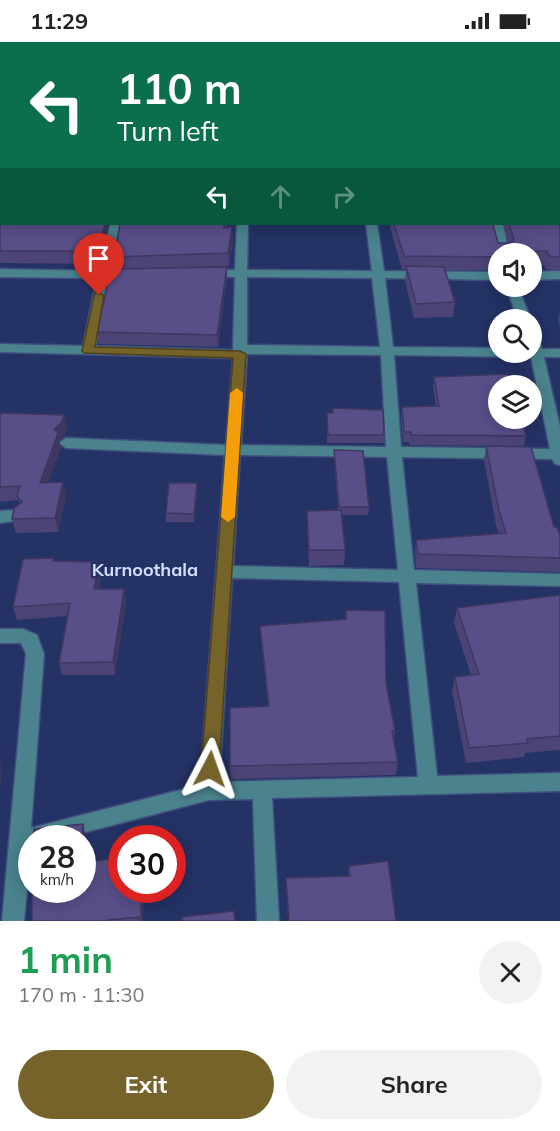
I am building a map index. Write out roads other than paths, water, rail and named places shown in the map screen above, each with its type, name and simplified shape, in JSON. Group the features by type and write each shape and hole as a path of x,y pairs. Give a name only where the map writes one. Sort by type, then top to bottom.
{"street":[{"path":"88,351 102,276 115,225"},
{"path":"208,791 240,352 239,272 242,225"},
{"path":"372,225 387,351 394,453 428,785"},
{"path":"497,225 501,243"},
{"path":"194,274 239,272 488,276"},
{"path":"0,273 148,275"},
{"path":"542,276 560,275"},
{"path":"0,348 88,351 488,353"},
{"path":"542,354 560,353"},
{"path":"66,443 232,450 560,456 539,363"},
{"path":"224,573 560,580"},
{"path":"0,636 23,636 32,640 34,654 23,825"},
{"path":"79,825 208,791 560,782"},
{"path":"262,790 268,921"},
{"path":"13,921 18,876"}],"district":[{"name":"Kurnoothala","path":"145,570"}]}
